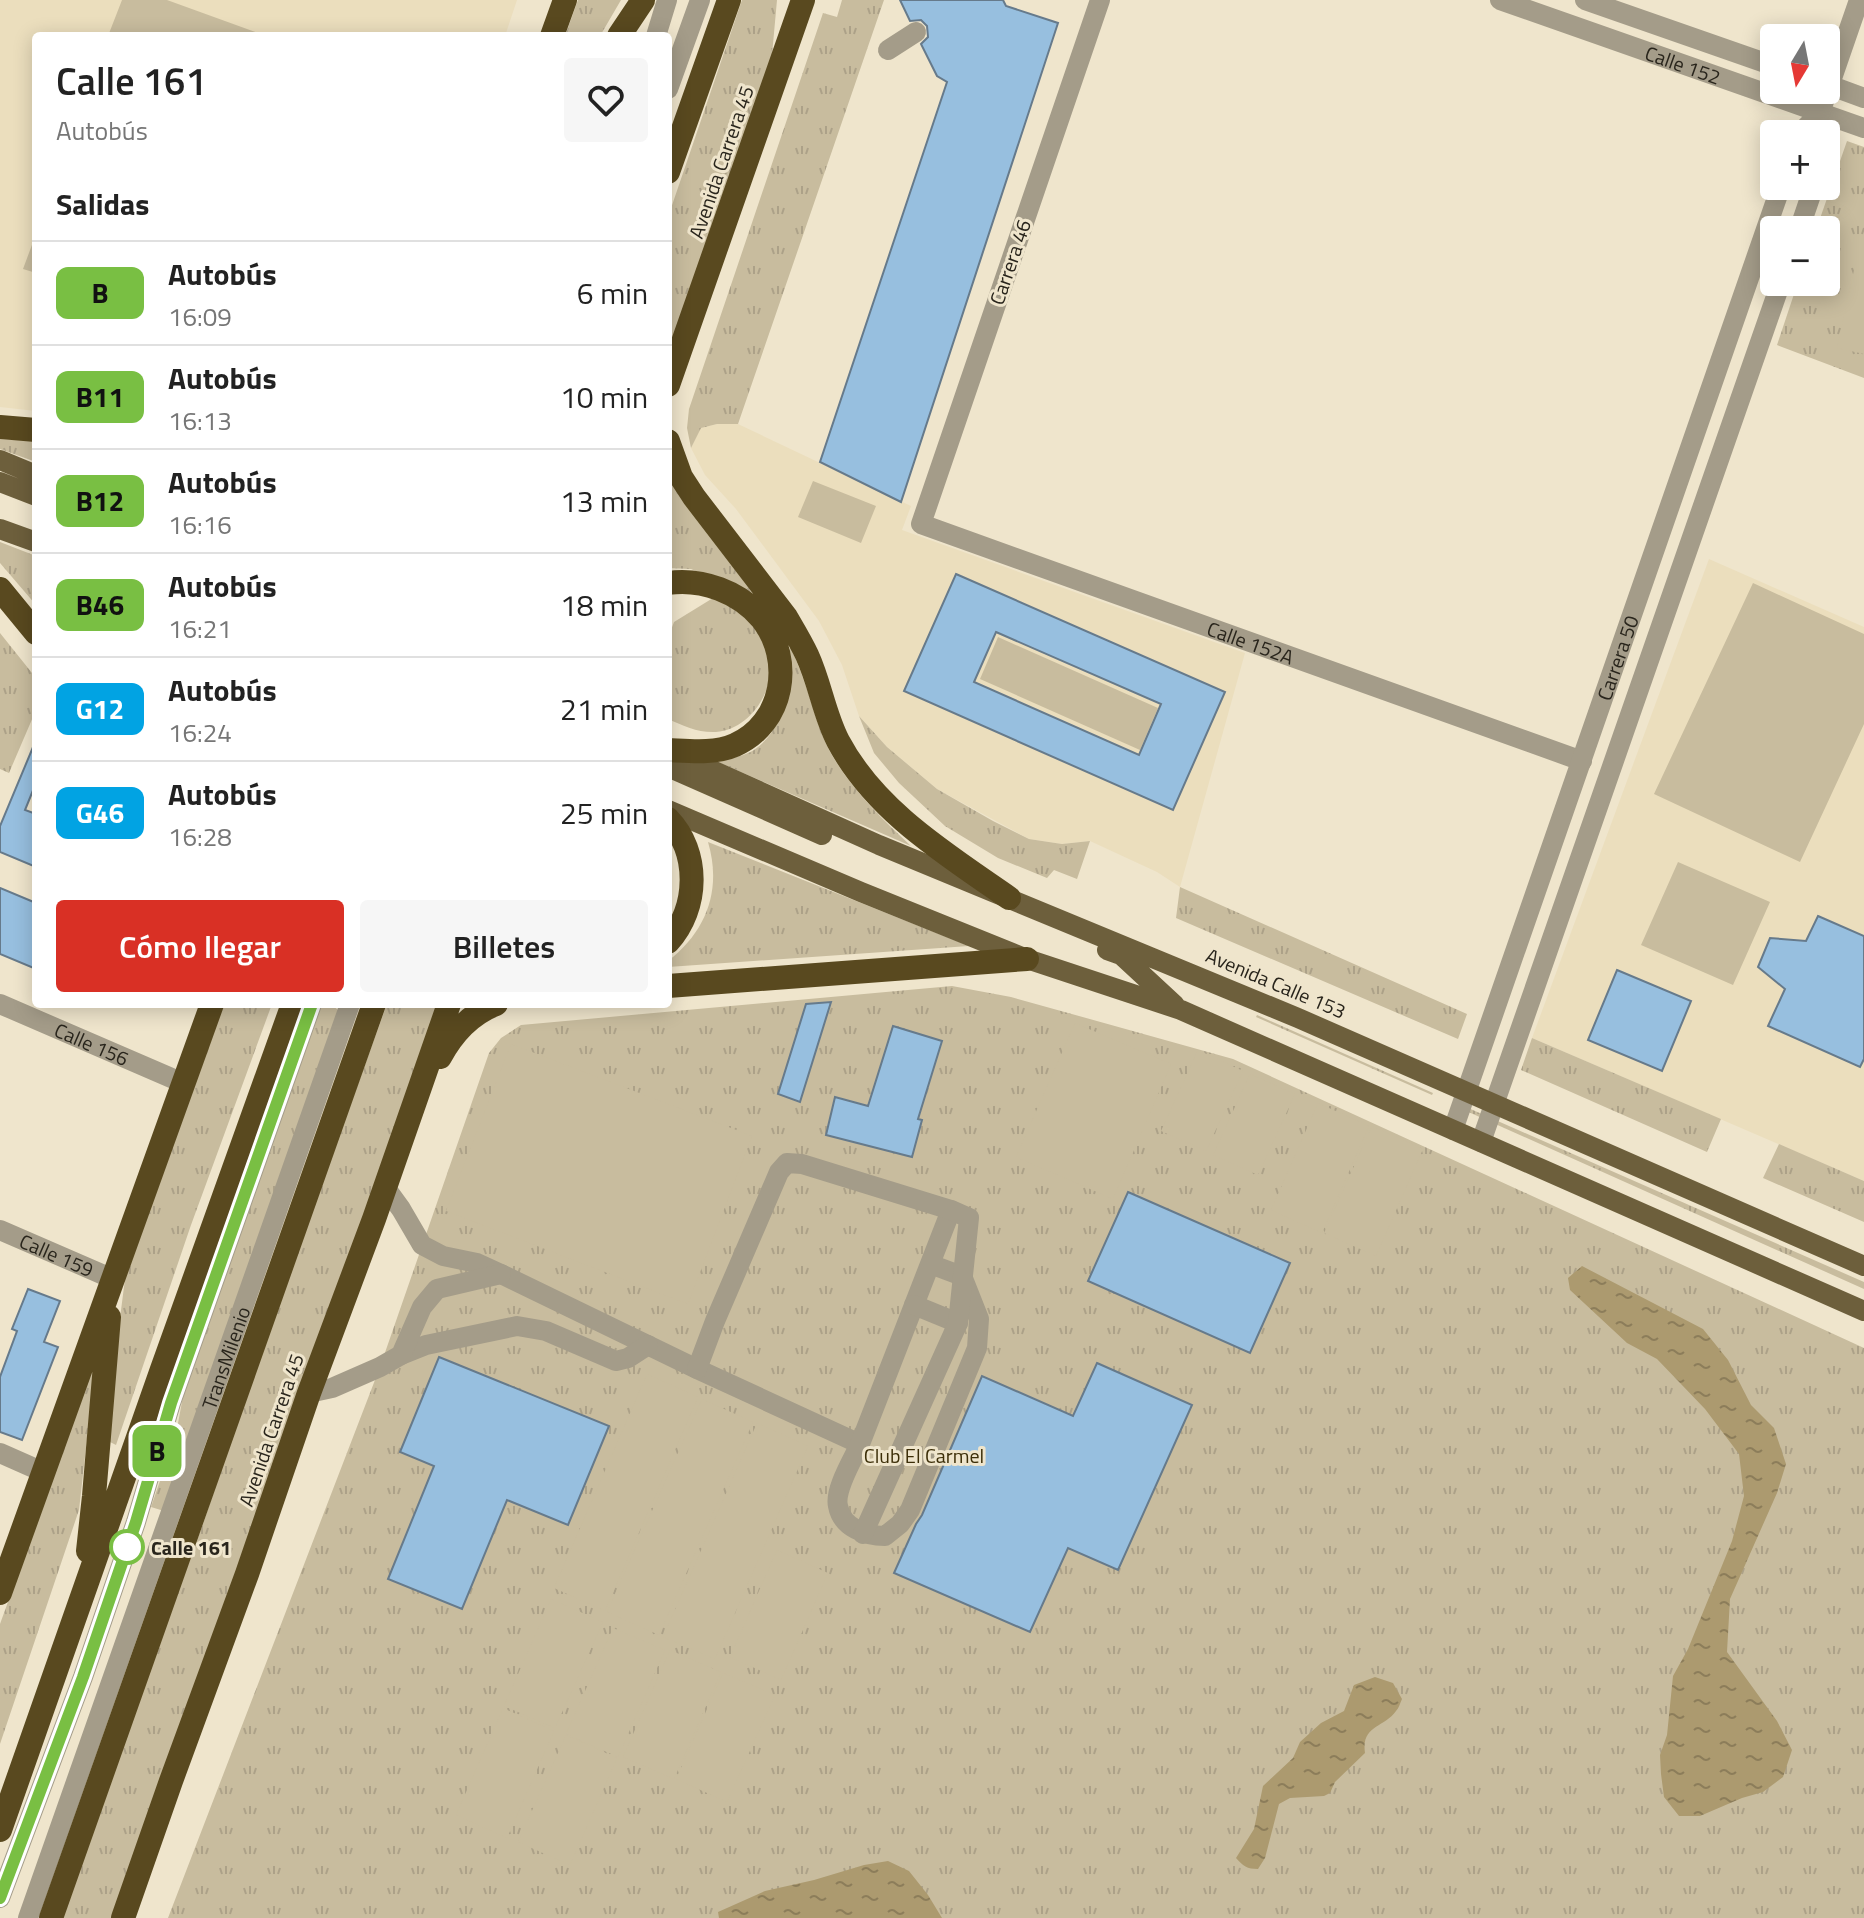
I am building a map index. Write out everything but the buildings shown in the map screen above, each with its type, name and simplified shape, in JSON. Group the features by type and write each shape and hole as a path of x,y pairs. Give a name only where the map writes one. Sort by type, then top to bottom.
{"highway":[{"path":"553,32 565,0"},
{"path":"622,32 643,0"},
{"path":"638,32 650,0"},
{"path":"672,161 729,0"},
{"path":"774,83 783,0"},
{"name":"Avenida Carrera 45","path":"672,374 803,0"},
{"path":"0,427 32,430"},
{"path":"672,452 681,477 694,497 796,633 808,656 824,710 854,767 887,806 912,828 1009,898"},
{"path":"672,582 696,582 735,596 761,617 776,645 780,665 777,703 753,734 734,745 714,750 672,750"},
{"path":"0,589 32,628"},
{"path":"672,823 685,843 692,880 684,918 672,936"},
{"path":"672,986 1027,959"},
{"path":"0,1593 211,1008"},
{"path":"0,1830 161,1372 306,1008"},
{"path":"51,1918 373,1008"},
{"name":"Avenida Carrera 45","path":"123,1918 448,1008"},
{"path":"415,1101 456,1033 466,1022 488,1008"},
{"path":"82,1597 113,1279"}],"main road":[{"path":"0,460 32,473"},
{"path":"0,482 32,494"},
{"path":"0,529 32,541"},
{"name":"Avenida Calle 153","path":"672,752 877,852 1009,898 1284,1012 1864,1266"},
{"name":"Avenida Calle 153","path":"672,769 1121,955 1181,1010"},
{"name":"Avenida Calle 153","path":"672,812 1027,959 1181,1010 1864,1311"}],"street":[{"path":"657,32 667,0"},
{"path":"672,78 700,0"},
{"name":"Carrera 46","path":"921,524 1100,0"},
{"name":"Calle 152","path":"1500,0 1864,128"},
{"name":"Calle 152","path":"1585,0 1760,61"},
{"path":"1840,52 1859,0"},
{"path":"888,50 916,32"},
{"path":"1840,89 1864,98"},
{"path":"1813,120 1820,113 1823,104"},
{"path":"1820,113 1822,120"},
{"name":"Carrera 50","path":"1453,1130 1776,200"},
{"name":"Carrera 50","path":"1481,1142 1776,296"},
{"name":"Calle 152A","path":"921,524 1582,761"},
{"name":"Calle 156","path":"0,1004 183,1083"},
{"name":"TransMilenio","path":"0,1898 83,1677 136,1522 171,1403 306,1008"},
{"name":"TransMilenio","path":"28,1918 346,1010"},
{"path":"697,1369 764,1206 779,1172 787,1163 802,1164 969,1218 958,1323 863,1534"},
{"path":"385,1187 422,1245 443,1256 477,1263 860,1444"},
{"path":"930,1264 962,1276 979,1319 977,1348 910,1510 900,1524 885,1536 863,1534 852,1528 838,1508 838,1494 951,1210"},
{"name":"Calle 159","path":"0,1230 113,1279"},
{"path":"401,1355 422,1307 437,1289 501,1274"},
{"path":"914,1305 958,1323"},
{"path":"309,1393 332,1388 426,1345 517,1326 546,1331 616,1361 628,1358 648,1345"},
{"path":"0,1453 43,1472"}],"shaded area":[{"path":"0,0 517,0 506,32 32,32 32,411 0,407"},
{"path":"738,424 911,506 902,530 1245,653 1180,887 1157,872 1090,841 1062,844 1029,839 937,789 887,747 859,716 842,665 819,621 736,509 705,475 691,448 700,428"},
{"path":"1709,559 1864,627 1864,1181 1532,1038"}],"green space":[{"path":"122,0 167,0 255,32 110,32"},
{"path":"578,0 621,0 602,32 566,32"},
{"path":"742,0 777,0 771,66 672,353 672,205"},
{"path":"842,0 884,0 738,424 701,428 691,448 687,428 689,409 823,13 837,17"},
{"path":"1847,141 1864,147 1864,378 1777,345 1793,296 1840,296 1840,216 1821,216 1826,200 1840,200 1840,161"},
{"path":"32,245 32,272 23,269"},
{"path":"1856,261 1864,263 1864,354 1837,348"},
{"path":"0,439 32,441 32,461 0,449"},
{"path":"672,480 763,600 691,569 672,568"},
{"path":"813,481 876,506 861,543 798,517"},
{"path":"0,542 32,554 32,600 0,563"},
{"path":"1753,583 1864,634 1864,724 1800,862 1654,794"},
{"path":"713,598 738,611 754,625 769,657 770,677 762,700 738,725 709,732 672,721 674,622"},
{"path":"0,633 32,673 32,719 9,773 0,769"},
{"path":"998,637 1158,708 1140,750 980,679"},
{"path":"790,646 823,738 835,760 864,799 911,846 718,762 754,750 774,729 787,689"},
{"path":"859,716 887,747 937,789 993,821 1029,839 1062,844 1090,841 1077,879 1054,870 1047,878 998,858 945,826 899,783 874,753"},
{"path":"708,842 969,946 672,967 672,957 693,936 708,908 712,892 712,859"},
{"path":"1678,862 1770,902 1733,985 1641,945"},
{"path":"1180,887 1467,1014 1458,1039 1176,918"},
{"name":"Club El Carmel","path":"952,986 1011,997 1233,1059 1864,1348 1864,1918 168,1918 380,1367 489,1053 501,1038 521,1025"},
{"path":"223,1008 271,1008 191,1225 116,1445 108,1441 125,1279"},
{"path":"320,1008 336,1008 338,1010 164,1511 151,1507 176,1434 186,1380"},
{"path":"386,1008 438,1008 113,1918 62,1918 204,1521 257,1362"},
{"path":"1257,1015 1433,1093 1256,1017"},
{"path":"1075,1023 1171,1064 1113,1199 1016,1157"},
{"path":"1532,1038 1721,1119 1707,1152 1521,1070"},
{"path":"511,1044 752,1136 688,1304 446,1211"},
{"path":"1198,1050 1243,1071 1206,1151 1161,1131"},
{"path":"1250,1074 1295,1094 1258,1175 1213,1155"},
{"path":"1318,1103 1369,1126 1322,1233 1271,1210"},
{"path":"1466,1107 1864,1282 1864,1289 1464,1110"},
{"path":"1372,1126 1423,1149 1376,1256 1324,1233"},
{"path":"1779,1144 1864,1181 1864,1222 1763,1178"},
{"path":"96,1359 79,1510 0,1744 0,1624"},
{"path":"647,1374 698,1397 605,1611 554,1588"},
{"path":"702,1399 753,1422 659,1635 607,1612"},
{"path":"757,1423 808,1446 715,1659 663,1637"},
{"path":"777,1550 828,1573 781,1680 730,1657"},
{"path":"551,1599 603,1622 555,1728 504,1706"},
{"path":"613,1628 665,1650 618,1757 566,1734"},
{"path":"670,1650 721,1672 674,1779 623,1757"},
{"path":"723,1673 775,1695 727,1802 676,1779"},
{"path":"503,1708 554,1731 507,1838 456,1815"},
{"path":"566,1735 617,1758 570,1865 518,1842"}],"water":[{"path":"1582,1266 1703,1329 1728,1360 1751,1405 1774,1428 1786,1464 1777,1493 1730,1599 1727,1652 1777,1721 1792,1750 1783,1777 1763,1792 1700,1816 1679,1816 1664,1797 1660,1755 1667,1735 1673,1676 1688,1649 1732,1541 1744,1496 1739,1454 1705,1409 1657,1359 1627,1343 1570,1290 1568,1278"},
{"path":"1375,1677 1393,1683 1402,1699 1397,1710 1370,1732 1366,1737 1365,1753 1335,1782 1330,1793 1290,1798 1279,1804 1265,1858 1258,1869 1243,1865 1236,1858 1254,1829 1263,1786 1293,1758 1300,1742 1321,1723 1344,1711 1354,1685"},
{"path":"888,1861 909,1871 942,1918 719,1918 718,1912 765,1891"}],"bus line":[{"name":"B","path":"0,1898 83,1677 136,1522 171,1403 311,1008"}],"place":[{"name":"Calle 161","path":"127,1547"}]}
